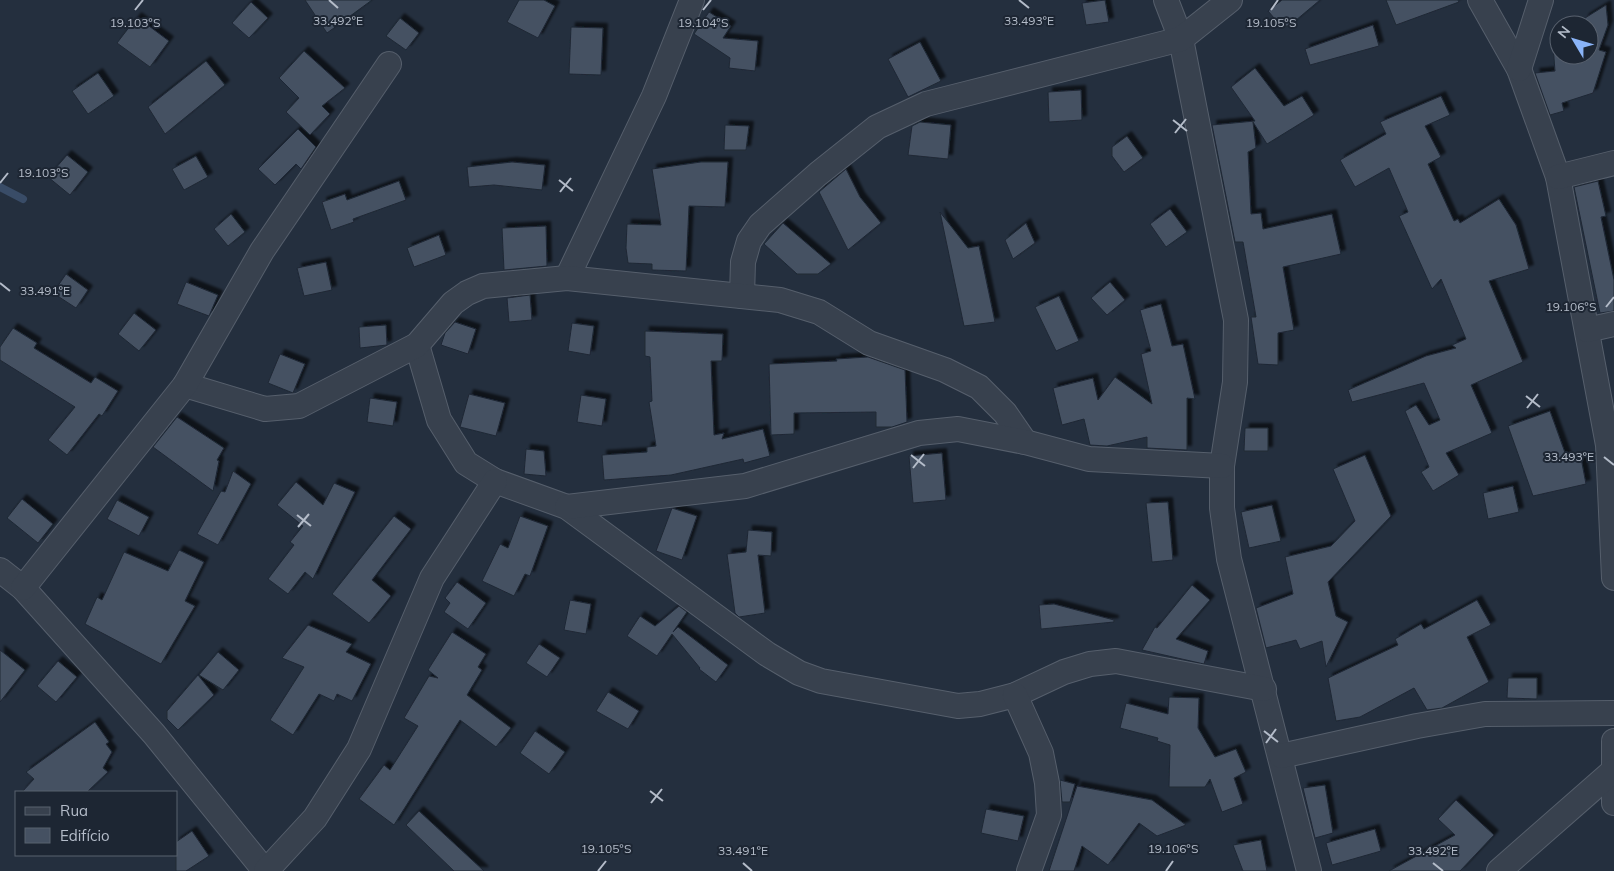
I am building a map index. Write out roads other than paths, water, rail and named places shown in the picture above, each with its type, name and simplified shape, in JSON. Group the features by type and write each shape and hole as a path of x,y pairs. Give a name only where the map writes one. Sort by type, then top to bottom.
{"street":[{"path":"567,278 654,96 692,0"},
{"path":"1166,0 1181,39 1236,320 1235,382 1222,466 1222,508 1229,559 1264,689 1309,871"},
{"path":"742,296 743,262 749,241 760,225 818,174 877,127 926,104 1181,39 1230,0"},
{"path":"1480,0 1519,69 1558,177 1608,445 1614,578"},
{"path":"1519,69 1542,0"},
{"path":"23,588 185,385 241,292 262,251 389,64"},
{"path":"1558,177 1614,163"},
{"path":"185,385 265,409 299,406 417,345 453,303 467,292 483,286 567,278 780,300 819,312 869,343 945,370 979,387 1005,413 1025,442"},
{"path":"1588,330 1614,324"},
{"path":"417,345 438,420 466,463 495,481 567,507 766,654 799,673 821,681 958,706 980,704 1015,695 1064,672 1090,664 1116,661 1264,689"},
{"path":"567,507 745,486 919,434 958,430 1025,442 1089,459 1222,466"},
{"path":"0,570 23,588 154,734 266,871 315,818 359,749 432,578 495,481"},
{"path":"1015,695 1041,753 1047,782 1049,815 1029,871"},
{"path":"1281,756 1416,726 1485,714 1614,713"},
{"path":"1614,741 1614,803"},
{"path":"1499,871 1613,771"}],"waterway":[{"path":"0,187 23,199"}]}
